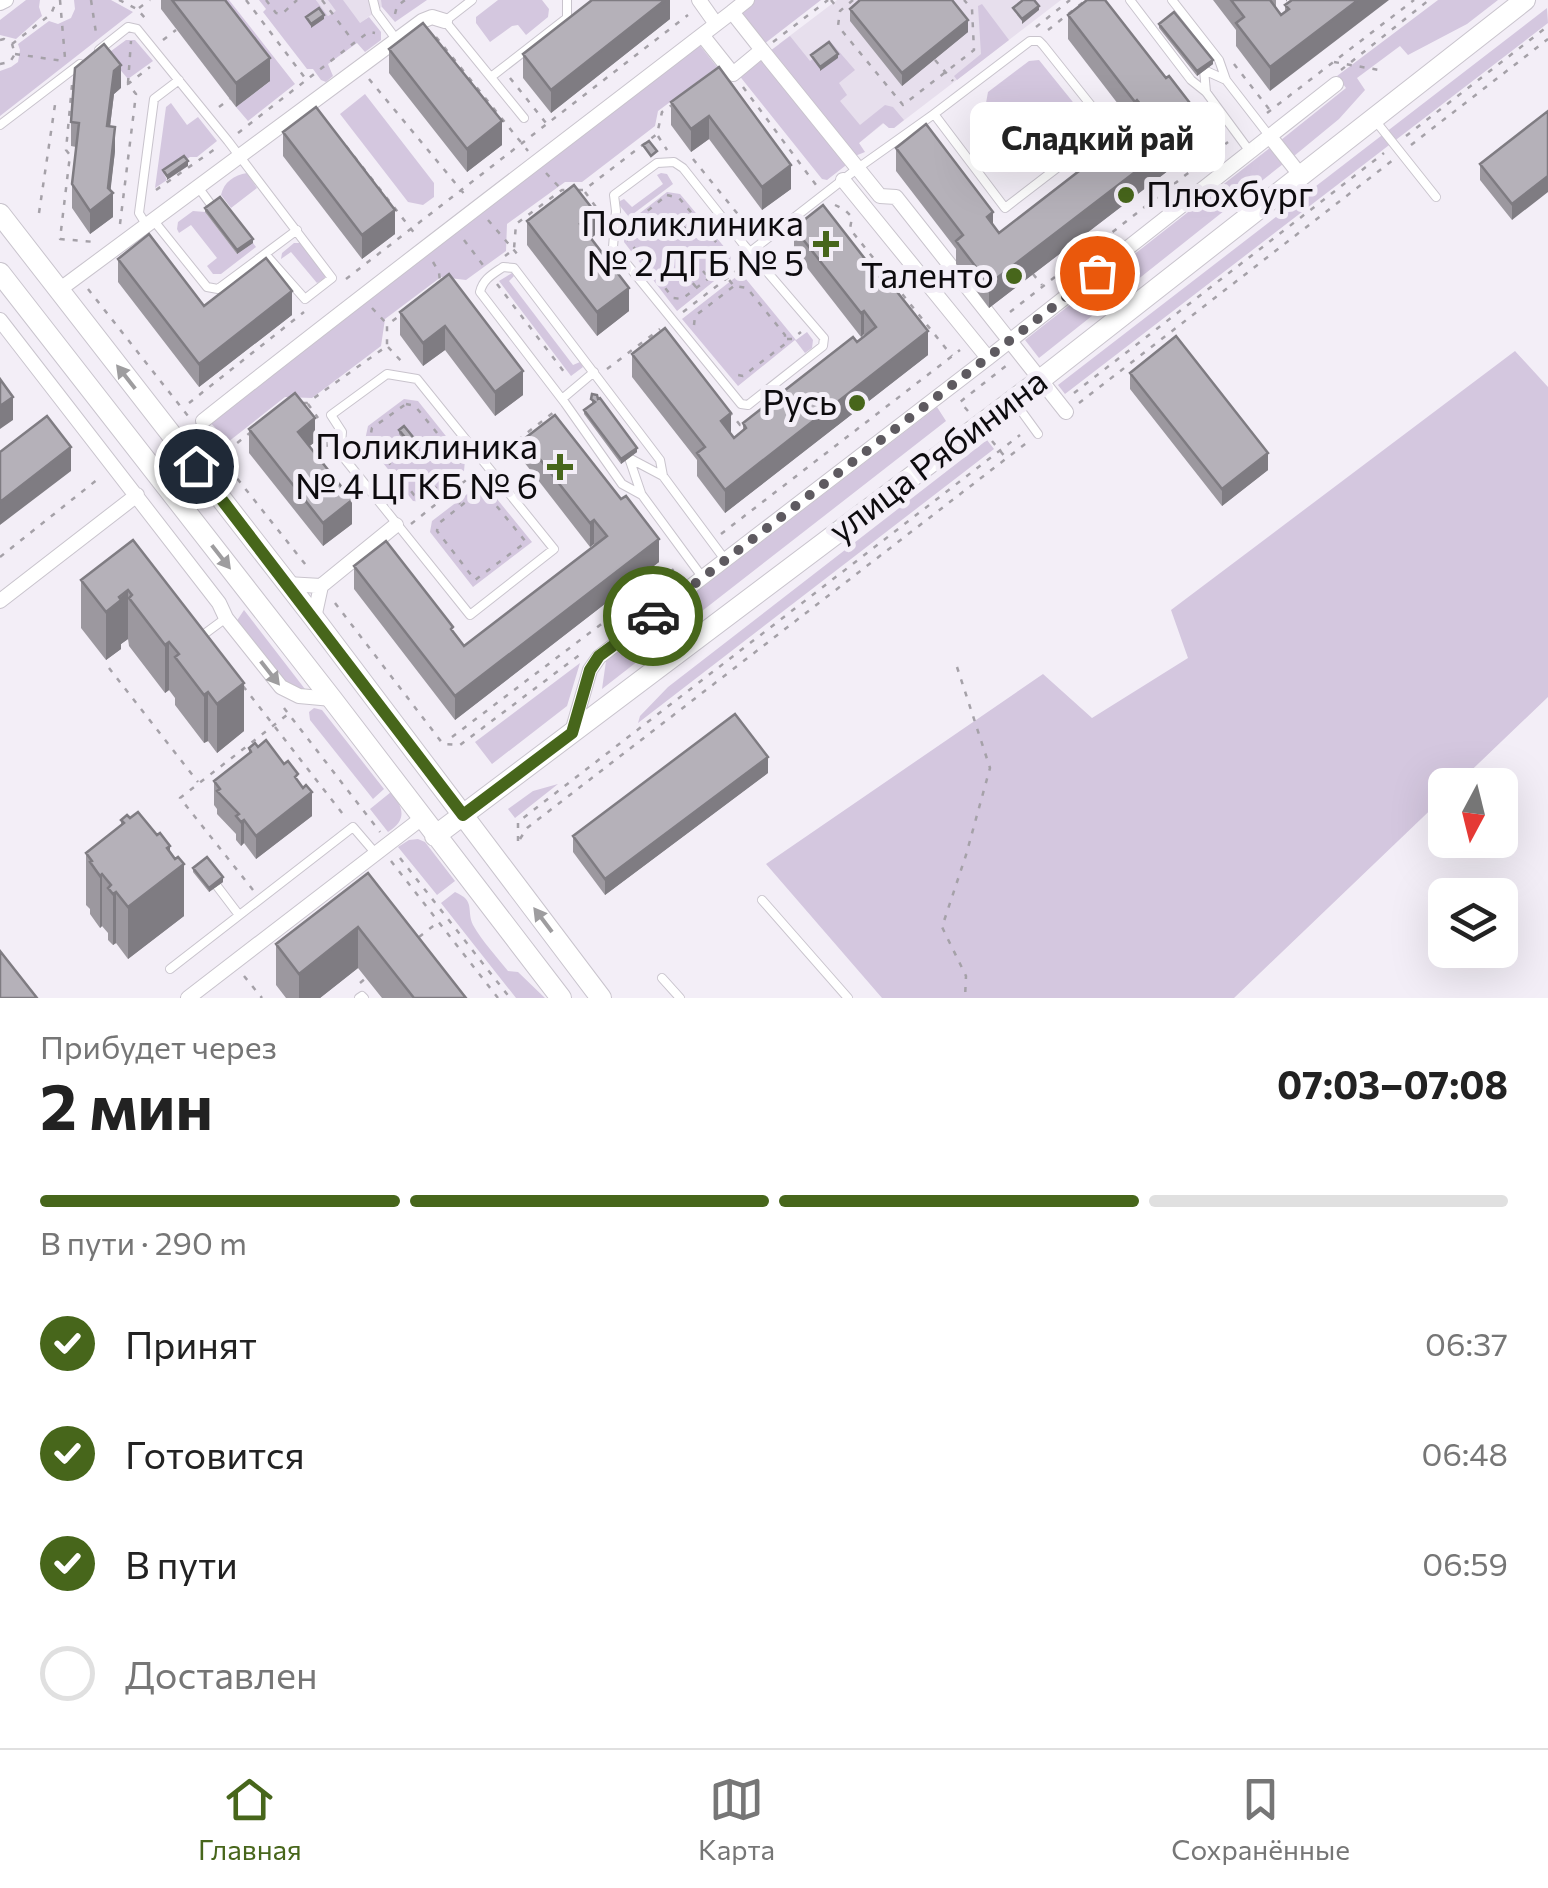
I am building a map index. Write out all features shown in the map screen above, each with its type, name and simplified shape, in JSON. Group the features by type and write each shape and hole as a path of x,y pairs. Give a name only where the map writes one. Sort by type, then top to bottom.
{"main road":[{"name":"улица Рябинина","path":"435,836 1040,380 1525,0"},
{"path":"0,214 314,618 602,998"},
{"path":"0,273 561,998"}],"street":[{"path":"197,422 748,0"},
{"path":"696,6 716,24"},
{"path":"732,12 880,196 896,197 1066,412"},
{"path":"59,290 307,107 393,35 432,17 445,21"},
{"path":"702,35 733,74 762,50"},
{"name":"улица Рябинина","path":"572,733 590,670 599,656 988,358 1336,84"},
{"path":"1271,138 1301,176"},
{"path":"843,180 988,358"},
{"path":"0,320 281,687 300,696 332,699"},
{"path":"0,601 137,495"},
{"path":"314,618 322,586 396,524"},
{"path":"287,584 322,586"},
{"path":"188,998 422,818"}],"lane":[{"path":"373,0 376,12 393,35"},
{"path":"472,0 445,21 524,118"},
{"path":"491,77 567,18 567,0"},
{"path":"1130,0 1251,153"},
{"path":"1172,0 1271,138"},
{"path":"0,125 128,27 137,29 332,278 305,299 266,254"},
{"path":"750,252 1030,41 1039,41 1109,128 1005,208 934,114"},
{"path":"1206,92 1204,70 1226,80"},
{"path":"179,80 154,99 138,213 207,286 218,289 296,230"},
{"path":"1374,119 1436,197"},
{"path":"674,162 684,168 750,252 824,338 822,346 748,405 741,404 613,248 614,194 658,164 674,162"},
{"path":"198,187 212,206"},
{"path":"642,495 622,484 480,292 489,272 514,268 660,460 662,476"},
{"path":"564,401 594,372"},
{"path":"387,374 418,379 485,466 554,549 470,615 340,454 342,432 331,415 387,374"},
{"path":"1012,400 1038,434"},
{"path":"703,578 642,495 629,458 662,476 726,561"},
{"path":"203,635 226,618"},
{"path":"170,969 353,826 384,849"},
{"path":"360,865 370,878"},
{"path":"217,886 240,915"},
{"path":"762,900 848,998"},
{"path":"662,978 680,998"}],"path":[{"path":"12,44 51,14 59,0"},
{"path":"59,0 65,62 73,80 66,150 70,155 60,239 100,242"},
{"path":"91,0 102,47"},
{"path":"137,9 150,0"},
{"path":"246,0 306,79"},
{"path":"266,0 276,13 282,14 297,0"},
{"path":"322,0 354,42"},
{"path":"393,35 397,6 405,0"},
{"path":"762,50 829,0 840,11"},
{"path":"853,0 840,11 838,26 903,105 974,50 972,10 966,2 973,0"},
{"path":"1036,27 1042,35 1086,0"},
{"path":"1258,120 1414,0"},
{"path":"336,287 696,6"},
{"path":"163,40 177,30"},
{"path":"432,31 562,190"},
{"path":"0,40 12,44 15,54 10,62 0,64"},
{"path":"120,226 136,94 128,84 162,58"},
{"path":"935,60 958,87"},
{"path":"1333,62 1379,70"},
{"path":"733,74 824,196 852,217 850,230 952,356"},
{"path":"365,75 462,190"},
{"path":"509,76 547,124"},
{"path":"294,89 307,107"},
{"path":"40,213 57,92"},
{"path":"216,110 230,99"},
{"path":"489,272 514,249 516,224 562,190 584,190 657,134 662,112 678,100"},
{"path":"995,323 1238,134"},
{"path":"341,140 412,228"},
{"path":"682,300 726,265 727,255 678,198 667,196 630,225 628,240 673,298 682,300 695,316 694,325"},
{"path":"437,208 577,386"},
{"path":"686,261 693,270"},
{"path":"709,278 698,265 686,275 715,301"},
{"path":"720,270 734,286 747,288 785,335 785,344 743,376 735,376"},
{"path":"1034,274 1042,286"},
{"path":"79,277 197,422 443,744"},
{"path":"695,316 734,286"},
{"path":"189,403 313,306"},
{"path":"289,401 308,403 386,346 388,326 400,315"},
{"path":"711,542 974,340"},
{"path":"485,466 564,401"},
{"path":"406,404 416,406 460,461 459,469 442,482 424,497 414,495 370,438 372,428 406,404"},
{"path":"227,451 258,426"},
{"path":"0,557 98,480"},
{"path":"442,482 461,506"},
{"path":"486,493 526,542 476,580 437,532 438,524 461,506 477,494 486,493"},
{"path":"452,737 689,558"},
{"path":"108,668 198,784"},
{"path":"957,668 990,768 942,928 966,976 966,998"},
{"path":"238,680 353,826"},
{"path":"260,899 180,798 288,714"},
{"path":"384,849 498,998"},
{"path":"384,849 510,998"},
{"path":"417,938 438,922"},
{"path":"244,975 262,998"},
{"path":"360,982 366,978"}],"shaded area":[{"path":"26,0 40,0 42,16 16,39 0,35 0,20"},
{"path":"74,0 111,0 133,12 0,116 0,71 18,62 18,44 49,21 58,24 71,18"},
{"path":"207,0 229,0 295,84 248,121 236,107 269,82"},
{"path":"259,0 316,0 328,16 336,11 328,0 343,0 360,23 369,17 381,32 381,40 365,52 357,43 328,64 333,76 326,82 313,69 307,69 263,12 266,9"},
{"path":"316,0 391,0 351,30 336,12 328,16"},
{"path":"381,0 427,0 395,22"},
{"path":"498,0 542,0 549,9 548,17 526,35 518,25 512,26 490,42 476,17"},
{"path":"755,0 821,0 764,44 738,13"},
{"path":"837,0 1061,0 894,128 884,123 859,143 779,44"},
{"path":"1438,0 1498,0 1467,24 1408,55 1400,46 1357,78 1365,90 1339,119 1294,156 1281,140 1346,88 1337,76"},
{"path":"982,4 1009,40 957,80 954,76 981,54 978,6"},
{"path":"1547,8 1548,23 1065,394 1058,385"},
{"path":"790,36 810,61 829,47 825,43 829,40 855,70 839,83 847,95 840,101 860,125 885,105 893,107 904,120 894,128 883,123 859,143 865,152 855,156 770,51"},
{"path":"126,40 135,40 153,61 128,79 107,54"},
{"path":"698,43 717,67 658,111 655,126 582,182 565,182 507,224 506,251 466,280 441,277 385,319 381,346 312,398 285,397 228,442 209,421"},
{"path":"760,57 846,161 827,180 822,179 738,74"},
{"path":"1039,60 1089,122 1062,144 1043,121 1017,142 986,103 988,92 1029,61"},
{"path":"365,94 434,183 434,197 423,205 408,202 340,114"},
{"path":"171,103 187,125 198,117 217,141 197,157 190,157 164,174 167,180 155,188 166,107"},
{"path":"1271,147 1283,164 1039,358 1025,340"},
{"path":"247,173 257,188 231,208 221,195 222,190 230,180"},
{"path":"667,174 673,184 629,217 620,201 624,199 632,207 663,184 657,175"},
{"path":"667,192 680,194 731,255 729,269 677,311 624,242 626,224"},
{"path":"193,211 205,212 237,254 253,243 256,247 221,274 213,274 207,266 217,258 191,225 179,233 177,229 178,222"},
{"path":"294,243 301,243 325,278 317,283 291,252 281,259 282,253"},
{"path":"512,273 509,281 573,365 580,362 583,367 571,376 499,281"},
{"path":"741,273 796,340 807,332 813,340 812,348 805,353 795,340 738,386 682,319"},
{"path":"1515,351 1548,387 1548,697 1474,768 1428,768 1428,812 1234,998 882,998 766,864 1043,674 1092,718 1188,658 1171,610"},
{"path":"404,399 418,401 465,460 464,471 425,502 413,501 365,440 368,426"},
{"path":"937,407 946,421 602,689 606,661"},
{"path":"987,440 994,449 638,723 668,687"},
{"path":"475,488 488,488 532,542 473,587 430,532 432,521"},
{"path":"244,610 308,693 282,681 236,622"},
{"path":"580,663 567,706 492,764 475,742"},
{"path":"314,708 322,710 384,789 373,799 310,720 309,712"},
{"path":"558,784 515,818 508,809 533,791"},
{"path":"391,792 402,814 388,832 370,809"},
{"path":"418,839 425,842 455,881 437,895 398,847"},
{"path":"455,892 466,899 473,925 508,971 518,972 545,998 516,998 441,903"}],"building":[{"path":"172,0 225,0 270,58 236,83"},
{"path":"592,0 665,0 551,90 523,54"},
{"path":"860,0 952,0 968,20 902,73 850,9"},
{"path":"1023,0 1034,0 1039,6 1022,19 1013,8"},
{"path":"1087,0 1105,0 1203,120 989,284 956,241 963,235 896,148 926,124 993,212 987,217 999,233 1150,116 1068,15"},
{"path":"1231,0 1270,0 1281,15 1292,0 1358,0 1270,67 1236,23 1244,17"},
{"path":"319,8 324,15 311,24 306,17"},
{"path":"1174,12 1213,60 1197,71 1159,24"},
{"path":"423,23 502,121 467,149 389,49"},
{"path":"829,42 838,54 820,67 811,55"},
{"path":"104,44 121,65 114,71 107,126 115,127 108,188 113,193 90,211 72,184 79,123 71,122 75,68"},
{"path":"719,67 791,165 762,187 709,116 691,129 671,102"},
{"path":"316,107 395,210 362,235 283,132"},
{"path":"1548,111 1548,176 1512,204 1480,164"},
{"path":"649,141 657,151 651,156 643,145"},
{"path":"184,156 188,161 167,176 163,170"},
{"path":"574,185 595,212 580,224 629,288 597,312 527,221"},
{"path":"220,197 253,239 237,250 205,208"},
{"path":"823,205 890,291 894,288 928,331 725,490 697,453 705,447 632,354 665,328 731,413 721,421 734,438 746,428 743,423 853,337 857,342 876,327 794,228"},
{"path":"675,216 687,231 682,234 671,219"},
{"path":"149,234 204,306 266,258 292,291 199,364 118,259"},
{"path":"449,274 523,371 495,392 445,326 423,343 400,312"},
{"path":"1176,336 1268,453 1222,489 1130,373"},
{"path":"0,379 13,397 0,406"},
{"path":"295,393 315,418 298,432 352,500 323,523 249,429"},
{"path":"592,394 600,398 637,448 621,459 584,410 595,402"},
{"path":"555,415 621,499 626,496 659,539 455,696 354,566 386,541 464,646 607,536 594,520 590,523 524,439"},
{"path":"47,416 71,447 0,502 0,452"},
{"path":"404,426 418,443 413,447 399,430"},
{"path":"133,540 244,683 217,704 208,692 204,695 175,657 179,654 169,642 165,645 129,598 132,595 128,590 106,612 81,580"},
{"path":"735,714 768,757 605,879 573,836"},
{"path":"266,740 284,764 288,761 303,788 306,785 312,792 256,836 236,816 239,814 217,791 220,789 214,781 251,752 249,748 255,743 258,747"},
{"path":"138,812 157,835 160,833 175,859 178,857 184,864 128,907 108,888 111,885 100,876 86,853 124,823 121,820 127,815 130,818"},
{"path":"207,857 223,877 209,888 193,868"},
{"path":"368,873 466,998 414,998 358,927 299,974 276,944"},
{"path":"0,951 37,998 0,998"}],"way so far":[{"path":"653,616 1097,273"}],"place":[{"name":"Плюхбург","path":"1126,195"},
{"name":"Поликлиника № 2 ДГБ № 5","path":"826,244"},
{"name":"Сладкий рай","path":"1097,273"},
{"name":"Таленто","path":"1014,276"},
{"name":"Русь","path":"857,403"},
{"name":"Поликлиника № 4 ЦГКБ № 6","path":"560,467"}],"route":[{"path":"196,466 463,815 572,733 590,670 599,656 653,616"}]}
